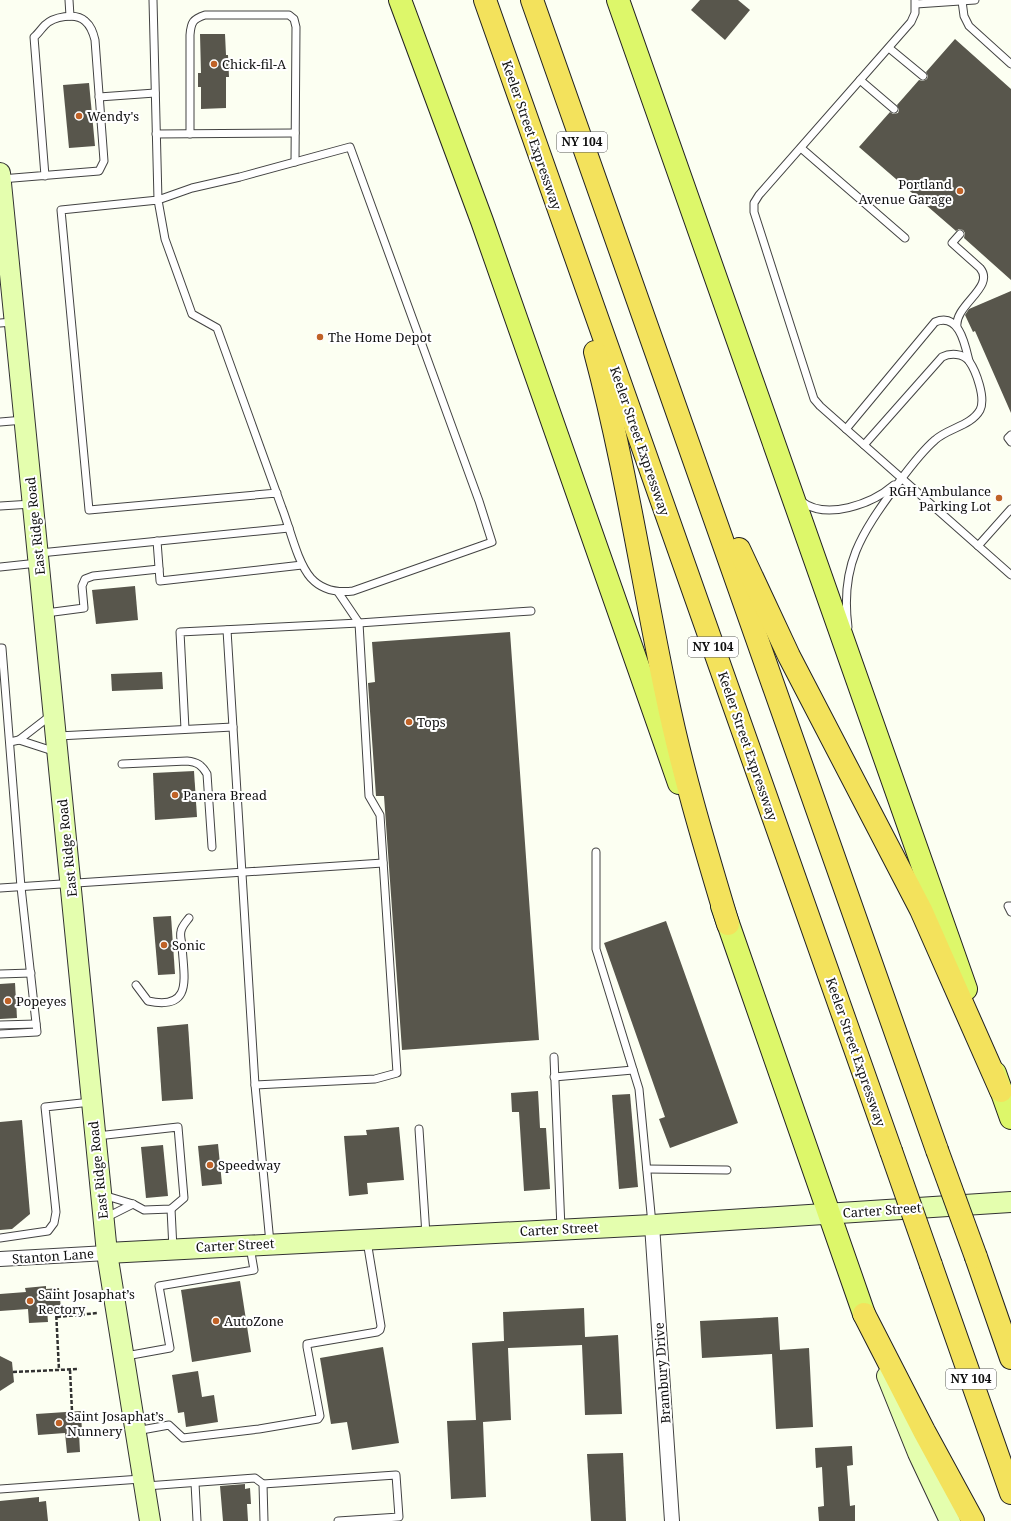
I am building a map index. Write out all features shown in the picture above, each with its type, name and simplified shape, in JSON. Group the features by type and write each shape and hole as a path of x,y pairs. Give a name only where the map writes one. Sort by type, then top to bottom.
{"highway":[{"name":"Keeler Street Expressway","path":"485,0 1011,1493"},
{"name":"NY 104","path":"532,0 1011,1358"},
{"path":"535,143 602,381 617,444 671,718 728,924"},
{"path":"632,284 720,503 760,596 789,656 921,910 1001,1091"},
{"path":"864,1314 921,1426 973,1521"}],"main road":[{"path":"400,0 482,221 864,1314 899,1407 950,1521"},
{"path":"618,0 856,681 1011,1118"},
{"name":"East Ridge Road","path":"0,176 8,323 24,420 33,504 106,1252 150,1521"},
{"name":"Carter Street","path":"106,1252 652,1225 1011,1202"}],"street":[{"name":"Brambury Drive","path":"652,1225 672,1521"},
{"name":"Stanton Lane","path":"0,1259 106,1252"}],"lane":[{"path":"69,0 70,16"},
{"path":"153,0 158,200 165,239 192,314 217,328 290,528 302,565 312,580 322,587 343,593 362,589 492,542 479,501 350,146 240,178 192,188 158,200 61,210 89,510 277,493"},
{"path":"974,0 915,2 915,13 911,22 756,198 754,203 754,212 812,395 820,406 1011,575"},
{"path":"962,1 964,16 969,26 1011,64"},
{"path":"190,134 191,24 197,18 205,14 289,15 294,20 296,27 295,162"},
{"path":"0,176 45,176 98,172 104,161 95,40 92,28 84,19 70,16 59,18 45,24 34,37 45,176"},
{"path":"889,48 923,76"},
{"path":"860,80 894,109"},
{"path":"99,97 155,93"},
{"path":"156,134 295,133"},
{"path":"801,148 905,238"},
{"path":"856,681 849,635 847,591 856,548 869,523 919,456 935,440 946,432 969,421 979,410 982,403 982,392 969,361 957,321 960,314 981,286 983,278 980,268 952,243 960,234"},
{"path":"846,429 935,322 943,320 952,322 958,327"},
{"path":"864,445 942,357 948,354 958,355 969,361"},
{"path":"0,422 24,420"},
{"path":"1011,435 1008,438 1011,442"},
{"path":"787,481 794,495 803,502 813,508 832,510 875,498 890,489 902,479"},
{"path":"0,506 33,504"},
{"path":"978,546 1011,510"},
{"path":"0,567 38,558 157,541 290,528"},
{"path":"157,541 160,581 302,565"},
{"path":"43,613 84,608 82,586 86,579 93,576 159,569"},
{"path":"255,1085 375,1079 397,1073 380,815 369,796 360,623 338,592"},
{"path":"185,729 180,632 360,623 531,610"},
{"path":"228,630 255,1085 270,1243"},
{"path":"0,648 2,648 21,887 37,1032 0,1034"},
{"path":"19,740 53,713"},
{"path":"10,742 19,740 56,744 185,729 233,727"},
{"path":"122,764 187,760 196,762 203,767 207,774 212,847"},
{"path":"596,852 596,949 639,1089 652,1225"},
{"path":"0,888 383,862"},
{"path":"1011,906 1008,906 1011,912"},
{"path":"136,985 148,1001 170,1003 179,997 184,988 181,932 189,918"},
{"path":"0,974 31,973"},
{"path":"0,1025 36,1024"},
{"path":"554,1057 561,1229"},
{"path":"554,1077 634,1070"},
{"path":"0,1238 48,1231 54,1223 56,1212 44,1107 92,1102"},
{"path":"95,1136 178,1127 184,1198 171,1209 144,1210 133,1204 101,1194"},
{"path":"419,1129 426,1236"},
{"path":"647,1169 727,1170"},
{"path":"103,1219 133,1204"},
{"path":"171,1209 173,1249"},
{"path":"136,1431 169,1426 183,1438 280,1426 318,1419 320,1416 306,1347 307,1344 377,1332 380,1330 381,1326 367,1238"},
{"path":"124,1357 170,1348 159,1286 254,1270 250,1244"},
{"path":"0,1489 144,1483 194,1484 216,1480 255,1478 263,1484 396,1475 399,1517 338,1521"},
{"path":"194,1484 197,1521"},
{"path":"263,1484 264,1521"}],"path":[{"path":"56,1310 59,1370"},
{"path":"57,1317 98,1313"},
{"path":"13,1372 79,1369"},
{"path":"70,1370 72,1411"}],"building":[{"path":"700,0 738,0 750,10 725,40 691,10"},
{"name":"Chick-fil-A","path":"200,34 225,34 229,77 226,77 226,108 201,109 201,87 198,87 198,73 201,73"},
{"name":"Portland Avenue Garage","path":"955,39 1011,89 1011,280 964,238 965,233 963,230 959,229 956,231 859,147 890,112 893,114 898,113 899,110 897,105 919,80 923,81 927,79 928,76 926,72"},
{"name":"Wendy's","path":"89,83 95,146 69,148 63,85"},
{"path":"1011,291 1011,413 975,331 973,332 965,315 969,309"},
{"path":"135,586 138,620 96,624 92,590"},
{"path":"510,632 539,1040 402,1050 384,796 376,796 368,683 375,682 372,642"},
{"path":"162,672 163,689 112,691 111,674"},
{"name":"Panera Bread","path":"194,771 197,817 155,820 153,773"},
{"name":"Sonic","path":"171,916 175,974 158,975 153,917"},
{"path":"666,921 738,1123 670,1148 659,1119 665,1117 604,943"},
{"name":"Popeyes","path":"15,983 17,1018 0,1019 0,984"},
{"path":"188,1024 193,1099 162,1101 157,1027"},
{"path":"538,1091 540,1128 546,1128 550,1189 524,1191 519,1112 512,1112 511,1093"},
{"path":"630,1094 638,1187 619,1189 612,1095"},
{"path":"22,1120 30,1214 12,1229 0,1230 0,1122"},
{"path":"399,1127 404,1180 367,1183 368,1194 349,1196 344,1136 367,1135 366,1130"},
{"name":"Speedway","path":"218,1144 222,1184 202,1186 198,1146"},
{"path":"163,1145 168,1196 146,1198 141,1147"},
{"name":"AutoZone","path":"240,1281 251,1352 192,1362 181,1290"},
{"name":"Saint Josaphat’s Rectory","path":"46,1286 46,1289 59,1288 61,1309 47,1310 48,1322 29,1323 28,1309 0,1311 0,1294 26,1292 25,1288"},
{"path":"584,1308 585,1337 618,1335 622,1414 585,1415 582,1345 508,1348 511,1420 483,1422 486,1497 451,1499 447,1421 476,1420 472,1343 504,1341 503,1312"},
{"path":"778,1317 780,1350 809,1348 813,1427 776,1429 772,1354 702,1358 700,1321"},
{"path":"383,1347 399,1443 352,1450 347,1422 331,1424 320,1358"},
{"path":"0,1356 12,1362 14,1382 0,1391"},
{"path":"198,1371 202,1397 214,1395 218,1422 186,1427 184,1412 178,1413 172,1375"},
{"name":"Saint Josaphat’s Nunnery","path":"81,1411 82,1433 79,1433 80,1452 67,1453 65,1433 38,1435 36,1414"},
{"path":"852,1446 853,1465 847,1466 850,1506 855,1505 855,1521 819,1521 818,1507 824,1506 822,1467 816,1468 815,1448"},
{"path":"623,1453 626,1521 591,1521 587,1454"},
{"path":"245,1484 245,1489 250,1488 251,1504 247,1504 248,1521 223,1521 220,1486"},
{"path":"39,1497 39,1502 46,1501 48,1521 0,1521 0,1501"}],"place":[{"name":"Chick-fil-A","path":"214,64"},
{"name":"Wendy's","path":"79,116"},
{"name":"Portland Avenue Garage","path":"960,191"},
{"name":"The Home Depot","path":"320,337"},
{"name":"RGH Ambulance Parking Lot","path":"999,498"},
{"name":"Tops","path":"409,722"},
{"name":"Panera Bread","path":"175,795"},
{"name":"Sonic","path":"164,945"},
{"name":"Popeyes","path":"8,1001"},
{"name":"Speedway","path":"210,1165"},
{"name":"Saint Josaphat’s Rectory","path":"30,1301"},
{"name":"AutoZone","path":"216,1321"},
{"name":"Saint Josaphat’s Nunnery","path":"59,1423"}]}
